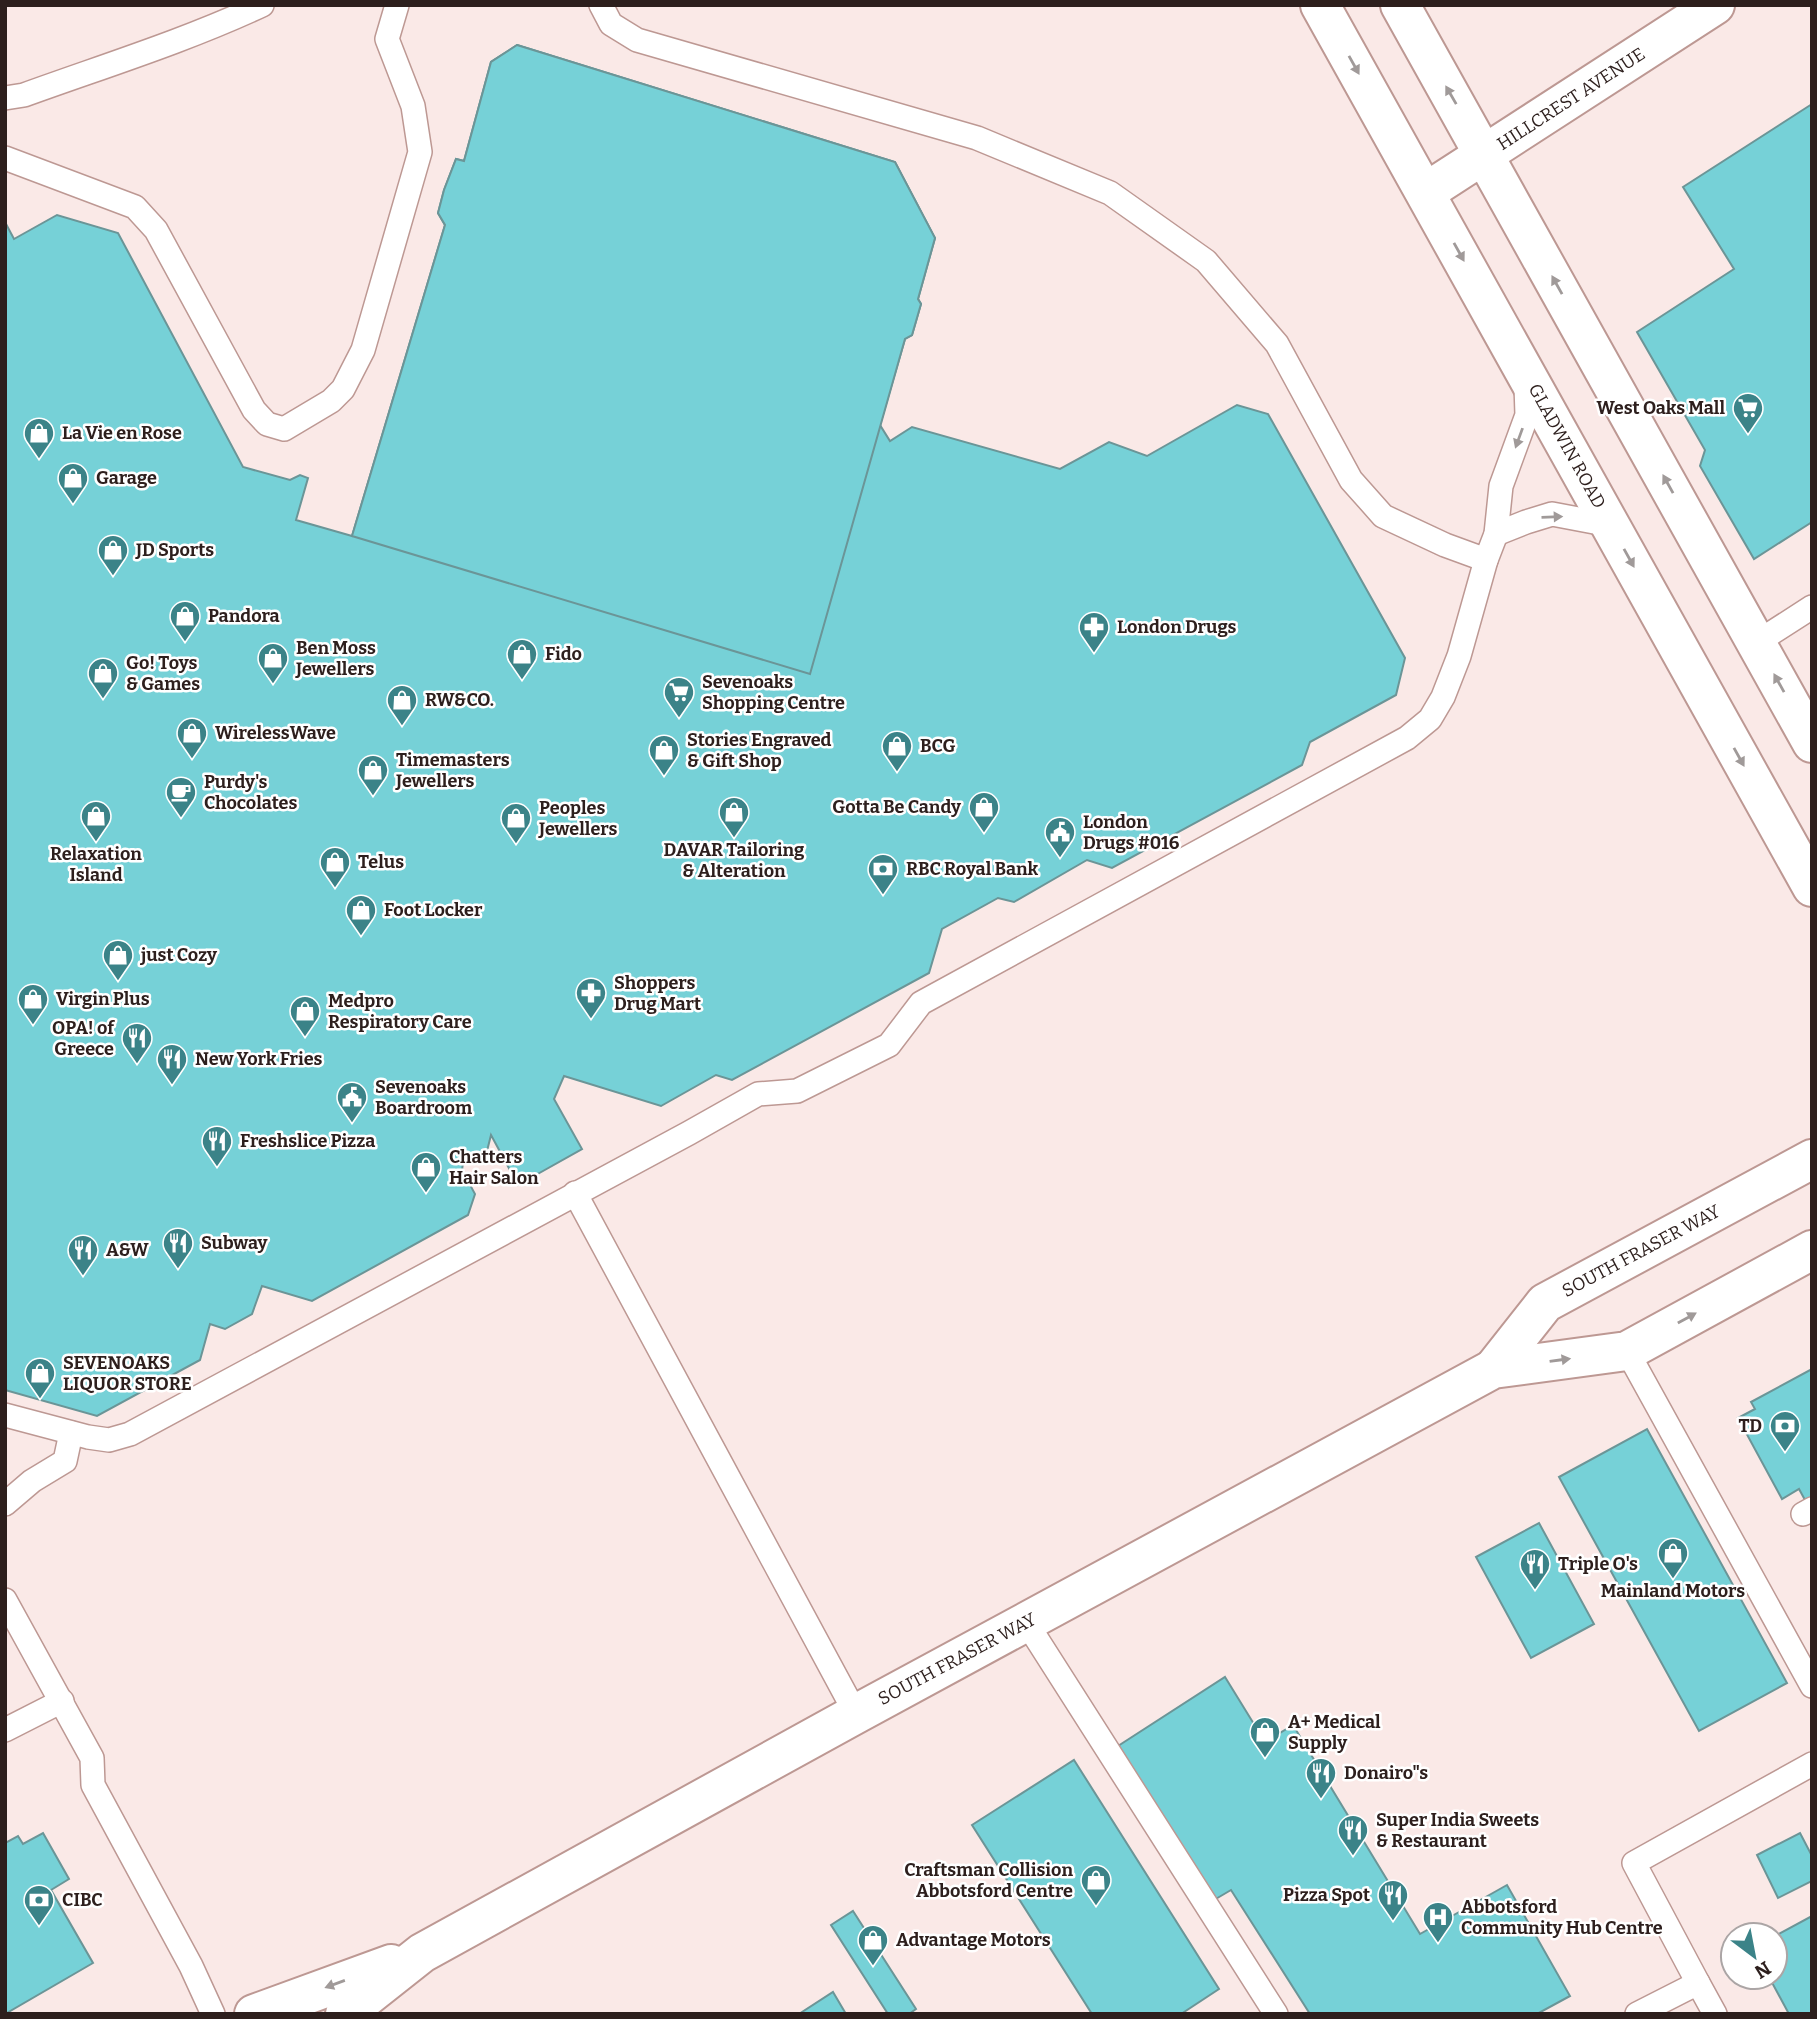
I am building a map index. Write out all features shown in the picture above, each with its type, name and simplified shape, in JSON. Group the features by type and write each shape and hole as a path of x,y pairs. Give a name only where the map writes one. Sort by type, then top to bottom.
{"main road":[{"name":"GLADWIN ROAD","path":"1320,5 1812,887"},
{"path":"1400,5 1812,743"},
{"name":"HILLCREST AVENUE","path":"1426,192 1715,5"},
{"path":"1724,1206 1812,1133"},
{"name":"SOUTH FRASER WAY","path":"1493,1369 1545,1303 1812,1159"},
{"name":"SOUTH FRASER WAY","path":"254,2014 422,1953 1493,1369 1627,1351 1812,1250"},
{"path":"1767,1274 1812,1269"},
{"name":"SOUTH FRASER WAY","path":"345,2014 422,1953"}],"lane":[{"path":"5,98 24,95 144,53 262,5"},
{"path":"5,158 135,207 156,230 254,410 267,424 284,429 331,401 343,389 363,350 420,152 412,106 387,39 397,5"},
{"path":"601,5 611,24 637,40 977,138 1110,193 1206,261 1278,344 1350,480 1383,516 1445,545 1486,560"},
{"path":"5,1415 109,1440 130,1434 758,1094 797,1091 889,1045 921,1003 1407,738 1430,719 1443,697 1459,656 1496,534 1501,486 1527,415 1525,371"},
{"path":"1496,534 1552,514 1611,525"},
{"path":"1756,643 1812,607"},
{"path":"575,1193 856,1714"},
{"path":"1627,1351 1812,1686"},
{"path":"5,1503 32,1481 65,1461 71,1433"},
{"path":"5,1600 92,1758 93,1785 186,1956 213,2014"},
{"path":"1026,1622 1276,2014"},
{"path":"5,1730 62,1701"},
{"path":"1715,2014 1633,1863 1812,1764"},
{"path":"1637,2014 1698,1983"}],"building":[{"name":"Sevenoaks Shopping Centre","path":"517,45 895,162 935,238 918,299 921,304 912,335 905,339 880,425 890,441 912,427 1060,469 1109,442 1147,456 1237,405 1268,414 1405,658 1396,695 1310,742 1302,765 1112,868 1087,860 1014,902 998,898 942,929 929,973 732,1080 716,1075 661,1106 564,1076 554,1099 582,1149 518,1185 491,1135 487,1151 463,1163 462,1170 475,1194 468,1215 312,1301 262,1286 252,1314 225,1329 210,1324 200,1360 97,1416 5,1390 5,222 14,239 57,215 118,233 243,467 290,480 300,475 308,478 296,520 352,536 445,225 438,213 444,190 456,159 464,161 491,62"},
{"path":"517,45 895,162 935,238 918,299 921,304 912,335 905,339 810,674 352,536 445,225 438,213 444,190 456,159 464,161 491,62"},
{"path":"1812,104 1812,522 1754,559 1700,466 1705,450 1637,332 1734,269 1683,187"},
{"name":"TD","path":"1812,1369 1812,1497 1805,1500 1799,1489 1782,1499 1738,1418 1755,1409 1751,1402"},
{"name":"Mainland Motors","path":"1647,1429 1787,1683 1699,1731 1559,1477"},
{"name":"Triple O's","path":"1539,1523 1594,1624 1531,1658 1476,1557"},
{"path":"1225,1677 1265,1742 1293,1725 1420,1934 1507,1885 1570,1996 1537,2014 1310,2014 1231,1890 1214,1900 1118,1746"},
{"name":"Craftsman Collision Abbotsford Centre","path":"1074,1760 1219,1989 1181,2014 1092,2014 972,1825"},
{"name":"CIBC","path":"43,1833 69,1879 51,1890 93,1963 5,2014 5,1843 18,1836 23,1844"},
{"path":"1800,1833 1812,1856 1812,1881 1778,1898 1757,1855"},
{"name":"Advantage Motors","path":"853,1911 916,2009 909,2014 888,2014 831,1925"},
{"path":"1812,1916 1812,2014 1789,2014 1777,1991 1789,1991 1789,1928"},
{"path":"833,1992 846,2014 799,2014"}],"place":[{"name":"West Oaks Mall","path":"1748,435"},
{"name":"La Vie en Rose","path":"39,460"},
{"name":"Garage","path":"73,505"},
{"name":"JD Sports","path":"113,577"},
{"name":"Pandora","path":"185,643"},
{"name":"London Drugs","path":"1094,654"},
{"name":"Fido","path":"522,681"},
{"name":"Ben Moss Jewellers","path":"273,685"},
{"name":"Go! Toys & Games","path":"103,700"},
{"name":"Sevenoaks Shopping Centre","path":"679,719"},
{"name":"RW&CO.","path":"402,727"},
{"name":"WirelessWave","path":"192,760"},
{"name":"BCG","path":"897,773"},
{"name":"Stories Engraved & Gift Shop","path":"664,777"},
{"name":"Timemasters Jewellers","path":"373,797"},
{"name":"Purdy's Chocolates","path":"181,819"},
{"name":"Gotta Be Candy","path":"984,834"},
{"name":"DAVAR Tailoring & Alteration","path":"734,839"},
{"name":"Relaxation Island","path":"96,843"},
{"name":"Peoples Jewellers","path":"516,845"},
{"name":"London Drugs #016","path":"1060,859"},
{"name":"Telus","path":"335,889"},
{"name":"RBC Royal Bank","path":"883,896"},
{"name":"Foot Locker","path":"361,937"},
{"name":"just Cozy","path":"118,982"},
{"name":"Shoppers Drug Mart","path":"591,1020"},
{"name":"Virgin Plus","path":"33,1026"},
{"name":"Medpro Respiratory Care","path":"305,1038"},
{"name":"OPA! of Greece","path":"137,1065"},
{"name":"New York Fries","path":"172,1086"},
{"name":"Sevenoaks Boardroom","path":"352,1124"},
{"name":"Freshslice Pizza","path":"217,1168"},
{"name":"Chatters Hair Salon","path":"426,1194"},
{"name":"Subway","path":"178,1270"},
{"name":"A&W","path":"83,1277"},
{"name":"SEVENOAKS LIQUOR STORE","path":"40,1400"},
{"name":"TD","path":"1785,1453"},
{"name":"Mainland Motors","path":"1673,1580"},
{"name":"Triple O's","path":"1535,1591"},
{"name":"A+ Medical Supply","path":"1265,1759"},
{"name":"Donairo\"s","path":"1321,1800"},
{"name":"Super India Sweets & Restaurant","path":"1353,1857"},
{"name":"Craftsman Collision Abbotsford Centre","path":"1096,1907"},
{"name":"Pizza Spot","path":"1393,1922"},
{"name":"CIBC","path":"39,1927"},
{"name":"Abbotsford Community Hub Centre","path":"1438,1944"},
{"name":"Advantage Motors","path":"873,1967"}]}
